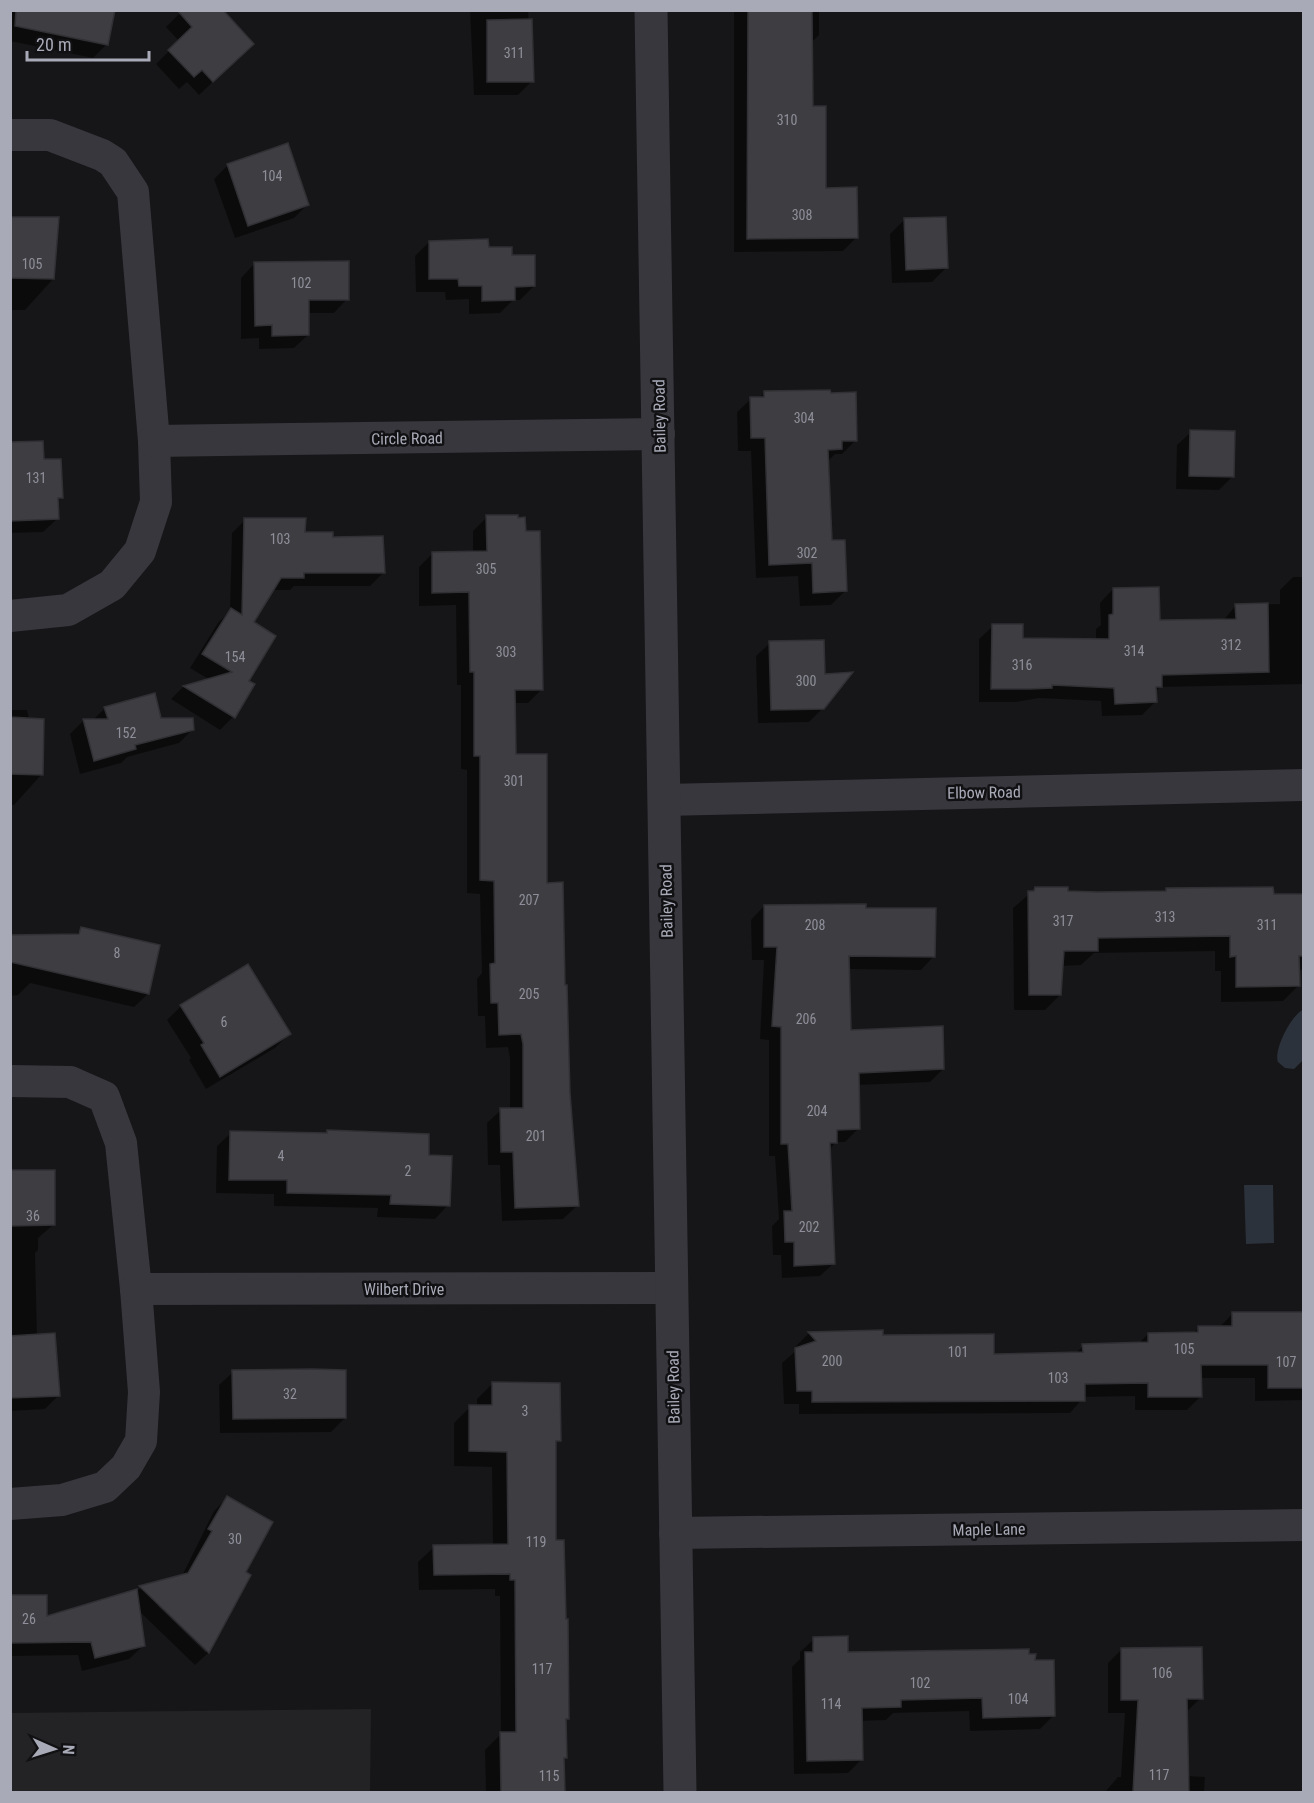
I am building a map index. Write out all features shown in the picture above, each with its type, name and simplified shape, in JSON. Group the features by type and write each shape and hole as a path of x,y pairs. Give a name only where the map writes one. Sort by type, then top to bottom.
{"street":[{"name":"Bailey Road","path":"651,10 680,1792"},
{"path":"10,135 50,135 102,154 113,162 134,192 154,441 156,502 140,551 112,585 68,610 10,616"},
{"name":"Circle Road","path":"154,441 659,434"},
{"name":"Elbow Road","path":"664,800 1304,785"},
{"path":"10,1081 70,1082 104,1097 121,1143 144,1392 141,1441 126,1467 105,1487 62,1500 10,1504"},
{"name":"Wilbert Drive","path":"136,1289 671,1288"},
{"name":"Maple Lane","path":"675,1533 1304,1525"}],"shaded area":[{"path":"1303,1010 1303,1060 1294,1069 1285,1068 1278,1062 1278,1049 1289,1025"},
{"path":"1244,1185 1273,1185 1274,1243 1246,1244"},
{"path":"371,1709 370,1792 11,1792 11,1713"}],"building":[{"path":"16,10 115,10 108,45 15,26"},
{"path":"177,10 223,10 254,44 213,82 202,70 194,77 168,50 192,27"},
{"path":"748,10 812,10 813,106 826,106 826,188 857,187 858,238 747,239"},
{"path":"532,19 534,82 487,82 487,20"},
{"path":"288,143 309,205 248,226 227,164"},
{"path":"10,217 59,217 54,279 10,278"},
{"path":"946,217 948,268 906,270 904,218"},
{"path":"488,239 489,247 512,247 512,255 535,255 535,286 515,287 515,300 482,301 482,286 459,286 458,279 429,279 429,241"},
{"path":"349,261 349,300 309,300 309,335 272,336 272,325 255,326 254,262"},
{"path":"830,390 831,393 856,392 857,441 842,441 842,449 828,450 832,540 845,540 847,591 813,593 812,563 769,565 765,438 751,438 750,397 764,397 764,391"},
{"path":"1190,430 1235,431 1234,477 1189,476"},
{"path":"43,441 44,459 61,459 63,498 58,498 59,519 11,521 10,442"},
{"path":"486,515 525,517 526,531 540,531 543,690 515,690 516,754 547,754 547,883 563,882 570,1093 579,1206 515,1208 513,1152 501,1152 500,1108 523,1108 523,1044 521,1034 499,1035 498,1003 491,1003 490,964 495,963 494,881 480,880 480,756 474,756 474,672 470,672 469,592 432,593 432,552 487,551"},
{"path":"244,518 306,518 305,532 333,532 333,537 383,536 385,573 304,573 304,578 281,578 254,622 276,636 249,681 255,684 235,718 183,686 232,672 202,654 231,608 242,615"},
{"path":"1159,587 1160,620 1236,619 1235,604 1268,603 1269,672 1162,675 1162,687 1156,687 1157,702 1115,704 1114,688 1052,685 1052,688 991,689 992,624 1023,624 1023,638 1109,639 1109,615 1113,614 1113,588"},
{"path":"824,640 825,674 853,672 824,709 771,710 769,641"},
{"path":"155,693 161,718 193,718 194,730 135,745 136,749 94,761 83,719 108,719 104,707"},
{"path":"10,717 44,719 43,775 10,774"},
{"path":"1035,887 1068,887 1068,891 1097,892 1166,891 1166,888 1273,887 1274,894 1304,894 1304,956 1299,956 1300,986 1236,987 1236,956 1230,957 1230,936 1098,938 1098,951 1064,951 1061,995 1029,995 1028,891 1034,891"},
{"path":"866,904 866,908 936,908 935,957 849,956 851,1030 943,1026 944,1069 859,1073 860,1129 837,1130 837,1143 830,1143 835,1264 794,1266 794,1242 785,1242 784,1211 792,1211 788,1144 781,1144 781,1027 772,1026 777,947 764,947 764,905"},
{"path":"81,927 160,945 149,994 10,962 10,935 79,934"},
{"path":"248,964 291,1034 220,1077 201,1045 204,1043 180,1005"},
{"path":"327,1130 429,1134 429,1155 452,1156 450,1206 390,1204 391,1195 287,1193 287,1180 229,1180 230,1131 327,1133"},
{"path":"10,1170 55,1170 55,1225 10,1226"},
{"path":"1232,1312 1304,1312 1304,1388 1268,1388 1268,1365 1201,1365 1202,1397 1148,1397 1148,1383 1085,1384 1085,1401 812,1402 812,1391 797,1391 795,1348 816,1341 808,1332 883,1330 883,1335 994,1334 994,1354 1083,1352 1082,1344 1148,1342 1148,1333 1198,1332 1198,1326 1232,1326"},
{"path":"55,1333 60,1396 10,1398 10,1336"},
{"path":"232,1370 346,1370 346,1418 233,1419"},
{"path":"492,1382 560,1383 561,1441 556,1441 556,1540 564,1540 566,1619 568,1619 569,1719 566,1719 565,1792 501,1792 500,1732 516,1732 515,1580 510,1580 510,1574 434,1575 433,1545 508,1544 507,1452 469,1451 469,1405 492,1405"},
{"path":"227,1496 273,1522 246,1572 251,1575 209,1653 139,1586 188,1573 212,1531 208,1529"},
{"path":"137,1589 145,1646 95,1658 91,1642 10,1643 10,1595 47,1595 47,1616"},
{"path":"848,1636 848,1652 1029,1649 1029,1654 1036,1654 1035,1660 1054,1660 1055,1716 983,1718 982,1698 901,1700 901,1707 862,1708 863,1760 807,1761 805,1652 813,1652 813,1637"},
{"path":"1202,1647 1203,1699 1187,1699 1189,1792 1133,1792 1138,1700 1121,1700 1121,1648"}]}
